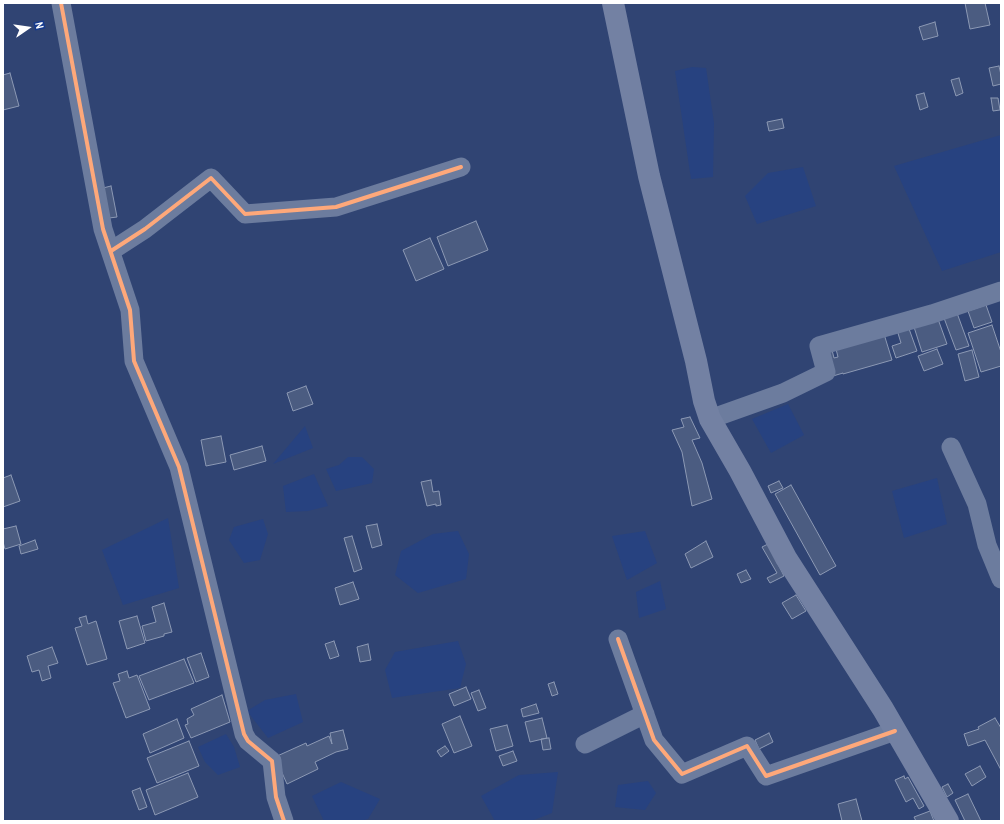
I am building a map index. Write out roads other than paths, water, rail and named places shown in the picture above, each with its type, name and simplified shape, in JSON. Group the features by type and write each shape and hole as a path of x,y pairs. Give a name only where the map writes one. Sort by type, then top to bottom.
{"main road":[{"path":"613,3 649,176 696,360 704,401 710,419 740,471 786,558 883,709 948,821"}],"street":[{"path":"61,3 103,229 130,310 134,361 179,467 244,734 248,741 272,761 276,796 284,821"},
{"path":"111,251 145,229 211,178 245,214 336,207 461,167"},
{"path":"710,419 783,393 826,372 819,346 932,314 1001,291"},
{"path":"951,447 977,504 987,545 1001,579"},
{"path":"618,639 654,740 682,774 747,746 766,776 895,731"},
{"path":"585,744 645,714"}],"water":[{"path":"692,67 706,68 714,123 713,177 691,179 675,71"},
{"path":"1001,135 1001,252 942,271 894,166"},
{"path":"803,167 816,206 757,224 745,196 768,173"},
{"path":"788,404 804,435 771,453 752,419"},
{"path":"305,426 313,448 273,464"},
{"path":"348,457 362,457 374,469 372,483 336,491 326,469 339,465"},
{"path":"314,474 328,506 308,511 286,512 283,486"},
{"path":"937,478 947,524 904,538 892,491"},
{"path":"168,518 179,588 123,605 102,550"},
{"path":"263,519 268,534 260,560 244,563 229,540 234,527"},
{"path":"458,531 469,554 466,579 418,593 395,575 401,551 433,534"},
{"path":"645,531 657,563 627,580 612,536"},
{"path":"660,581 666,609 639,618 636,592"},
{"path":"458,641 466,664 460,688 392,698 385,670 395,652"},
{"path":"296,694 303,722 268,738 247,711 265,700"},
{"path":"226,734 234,747 240,767 218,775 205,762 198,747"},
{"path":"558,772 552,813 531,821 495,821 481,796 519,775"},
{"path":"648,781 656,793 645,810 615,807 618,785"},
{"path":"341,782 380,799 368,819 360,821 324,821 312,796"}]}
